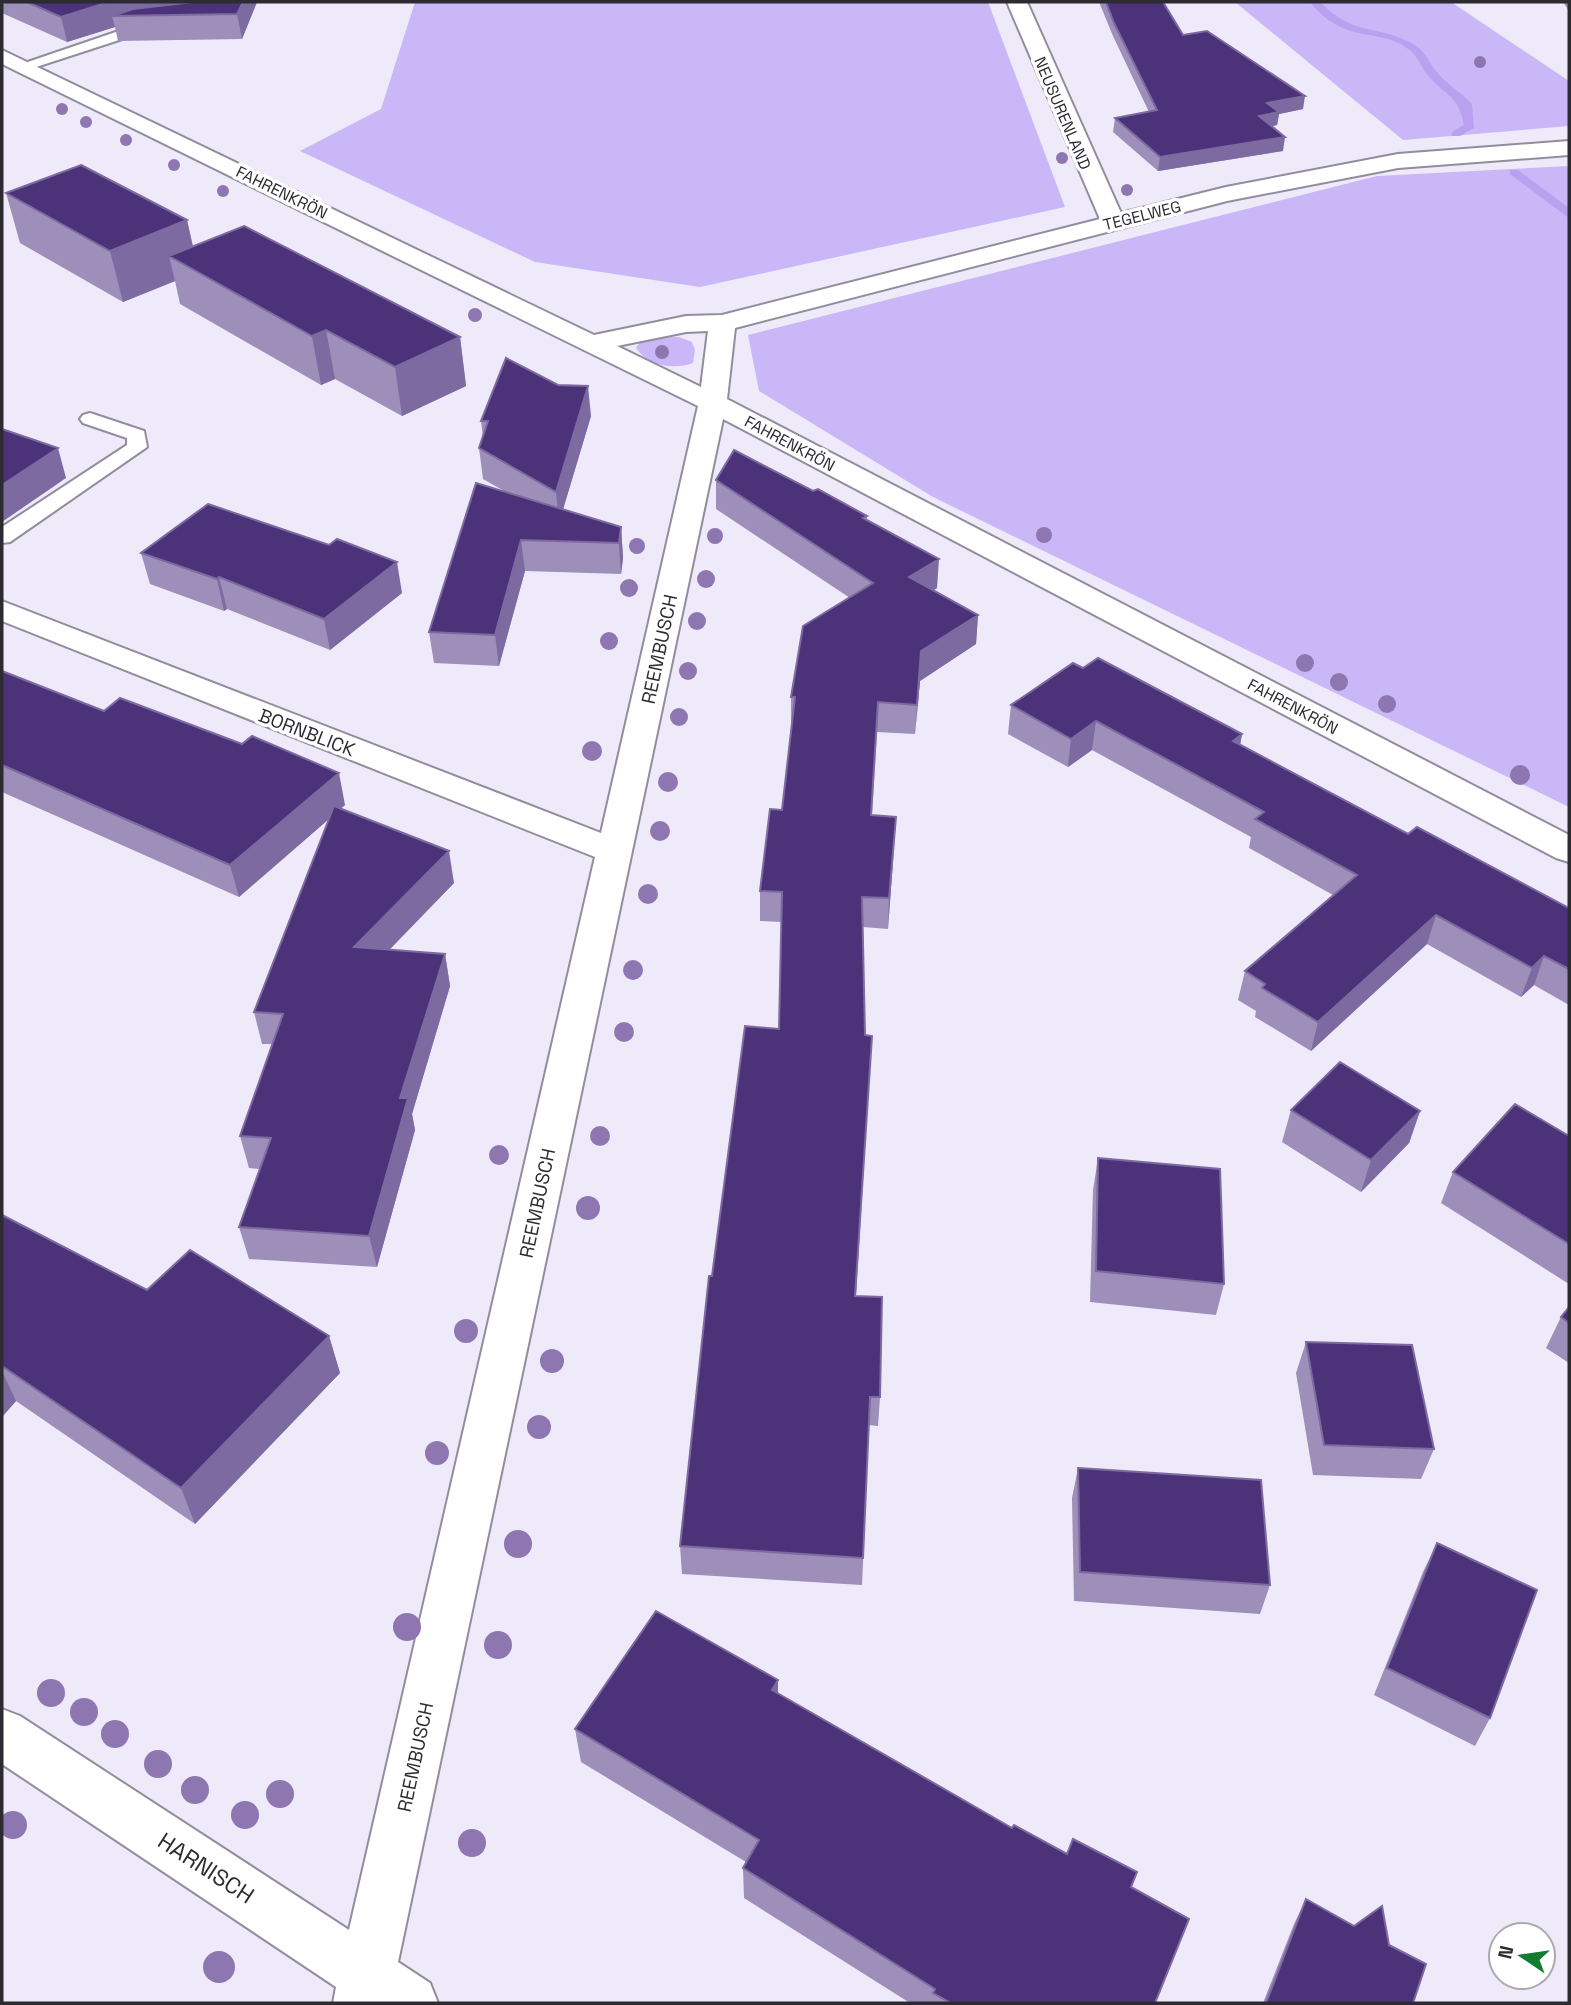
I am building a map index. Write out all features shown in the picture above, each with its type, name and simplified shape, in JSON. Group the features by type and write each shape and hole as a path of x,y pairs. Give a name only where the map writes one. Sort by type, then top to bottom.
{"street":[{"name":"NEUSURENLAND","path":"1017,2 1113,222"},
{"name":"FAHRENKRÖN","path":"2,55 713,403 1569,850"},
{"name":"TEGELWEG","path":"591,344 686,324 722,323 1226,194 1398,161 1569,148"},
{"path":"713,403 722,323"},
{"name":"REEMBUSCH","path":"379,1994 614,851 713,403"},
{"name":"BORNBLICK","path":"2,610 127,662 614,851"},
{"name":"HARNISCH","path":"2,1734 379,1994"}],"lane":[{"path":"24,66 136,27 168,23"},
{"path":"2,537 136,447 137,435 90,419"}],"shaded area":[{"path":"415,2 988,2 1065,207 700,287 535,262 300,151 381,109"},
{"path":"1235,2 1451,2 1569,81 1569,126 1403,140"},
{"path":"1569,166 1569,807 933,497 759,391 748,335 1377,176"},
{"path":"679,337 692,342 695,350 693,363 670,366 654,363 636,348 640,342"}],"building":[{"path":"27,2 109,2 61,17"},
{"path":"193,2 243,2 237,14 112,16 133,9"},
{"path":"1106,2 1163,2 1183,35 1207,31 1305,96 1267,103 1279,112 1259,116 1285,137 1160,157 1115,118 1157,110"},
{"path":"81,165 187,220 110,251 6,193"},
{"path":"244,226 460,337 395,367 326,330 312,336 169,256"},
{"path":"506,358 558,385 588,386 556,492 479,448 488,421 481,421"},
{"path":"2,429 58,448 2,485"},
{"path":"734,450 813,491 818,489 867,516 863,518 939,559 909,577 978,615 921,651 917,705 878,702 871,815 896,817 889,898 862,897 865,1035 872,1036 855,1296 882,1297 880,1397 870,1397 863,1558 680,1546 709,1276 712,1276 745,1026 779,1029 782,892 760,891 770,809 782,810 795,697 791,697 803,626 873,583 716,480"},
{"path":"476,483 621,527 619,543 521,540 495,635 429,632"},
{"path":"208,504 329,545 337,539 397,562 324,619 219,577 217,579 141,553"},
{"path":"1098,658 1242,734 1233,741 1408,834 1417,827 1569,908 1569,969 1544,956 1532,968 1436,915 1318,1022 1262,988 1265,984 1245,971 1357,875 1255,819 1264,812 1096,721 1071,739 1011,705 1073,663 1083,668"},
{"path":"2,671 104,711 120,698 242,744 252,736 339,773 230,865 2,765"},
{"path":"334,806 449,851 354,947 445,954 400,1098 408,1098 369,1236 239,1227 271,1138 240,1136 283,1014 254,1012"},
{"path":"1340,1062 1420,1111 1371,1160 1291,1110"},
{"path":"1515,1104 1569,1136 1569,1244 1453,1172"},
{"path":"1098,1158 1220,1169 1224,1284 1096,1271"},
{"path":"2,1215 147,1290 190,1250 329,1336 181,1488 2,1366"},
{"path":"1569,1307 1569,1323 1561,1317"},
{"path":"1306,1342 1412,1345 1434,1449 1324,1445"},
{"path":"1078,1468 1261,1480 1270,1585 1080,1572"},
{"path":"1437,1543 1537,1590 1490,1718 1387,1668"},
{"path":"656,1611 778,1680 772,1690 1012,1828 1014,1825 1067,1854 1073,1839 1137,1872 1131,1887 1189,1919 1155,2003 951,2003 933,1993 935,1989 743,1868 759,1840 575,1729"},
{"path":"1306,1899 1354,1926 1382,1906 1389,1945 1426,1964 1413,2003 1266,2003"}],"waterway":[{"path":"1315,2 1333,21 1344,27 1393,39 1415,49 1433,75 1466,104 1470,126 1456,134"},
{"path":"1514,172 1569,214"}]}
